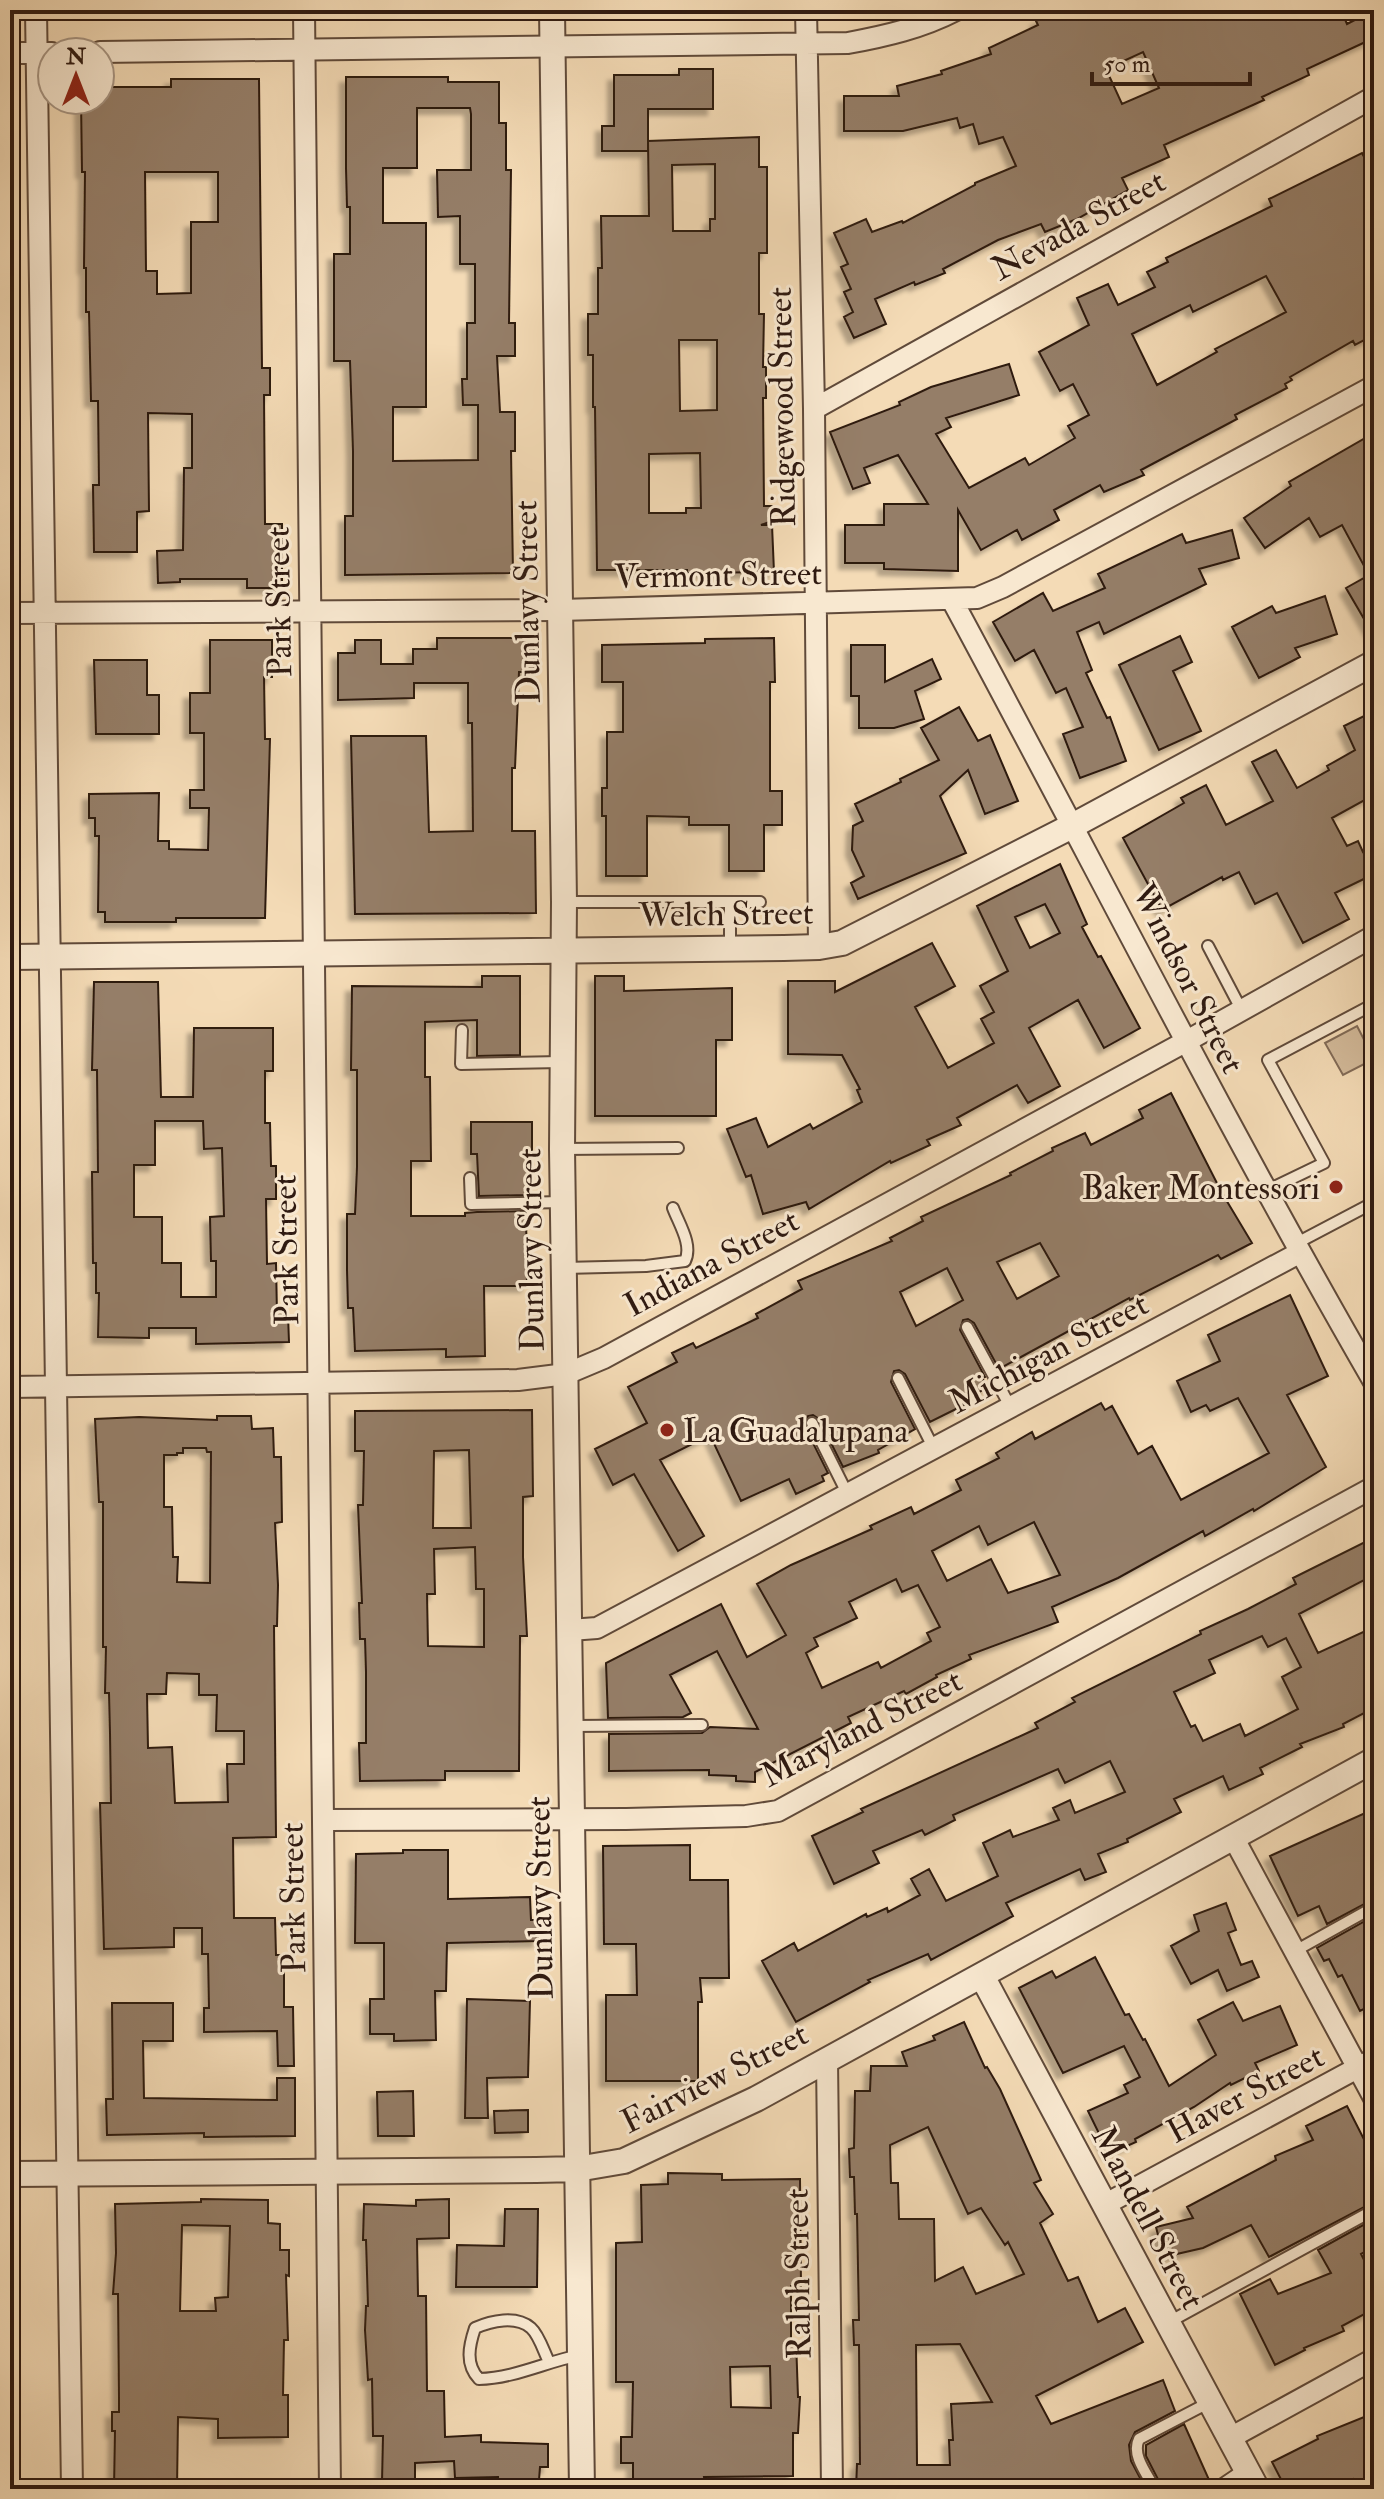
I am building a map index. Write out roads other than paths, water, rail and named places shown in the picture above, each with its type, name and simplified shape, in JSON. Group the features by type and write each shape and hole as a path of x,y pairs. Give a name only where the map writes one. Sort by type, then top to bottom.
{"street":[{"path":"36,10 41,36"},
{"name":"Park Street","path":"304,10 330,2489"},
{"name":"Dunlavy Street","path":"552,10 564,902 562,1149 582,2489"},
{"name":"Ridgewood Street","path":"806,10 814,409 819,947"},
{"path":"116,52 848,43 890,35 932,22 956,10"},
{"path":"10,53 36,53"},
{"name":"Nevada Street","path":"814,409 1374,97"},
{"path":"44,116 45,613 72,2489"},
{"name":"Vermont Street","path":"10,613 560,610 977,598 1003,587 1374,386"},
{"name":"Windsor Street","path":"952,600 1074,825 1185,1042 1374,1382"},
{"name":"Welch Street","path":"10,957 819,947 845,942 1074,825 1374,663"},
{"name":"Indiana Street","path":"10,1387 518,1380 566,1374 604,1358 1374,936"},
{"name":"Michigan Street","path":"570,1630 597,1628 1011,1408 1297,1248"},
{"name":"Maryland Street","path":"323,1820 746,1816 778,1811 1374,1487"},
{"name":"Fairview Street","path":"10,2174 577,2169 607,2166 756,2099 1374,1760"},
{"path":"1233,1837 1295,1951 1366,2064 1374,2098"},
{"name":"Mandell Street","path":"982,1976 1252,2479"},
{"name":"Ralph Street","path":"827,2059 832,2489"},
{"name":"Haver Street","path":"1104,2205 1366,2064"},
{"path":"1230,2438 1374,2359"}],"lane":[{"path":"564,902 760,902"},
{"path":"730,902 730,948"},
{"path":"1208,946 1241,1009"},
{"path":"1266,1191 1324,1163 1268,1060 1374,1004"},
{"path":"462,1030 461,1064 563,1062"},
{"path":"562,1149 678,1148"},
{"path":"470,1178 471,1204 563,1202"},
{"path":"1297,1248 1369,1205"},
{"path":"564,1268 646,1266 685,1261 689,1254 687,1245 673,1208"},
{"path":"967,1327 1011,1408"},
{"path":"898,1378 934,1449"},
{"path":"812,1423 848,1495"},
{"path":"571,1726 702,1725"},
{"path":"1295,1951 1374,1907"},
{"path":"1167,2323 1374,2210"},
{"path":"549,2362 532,2329 518,2321 502,2320 475,2328 469,2347 472,2371 479,2379 503,2378 580,2355"},
{"path":"1155,2489 1136,2453 1135,2446 1139,2439 1210,2402"},
{"path":"1215,2489 1252,2479"}],"place":[{"name":"Baker Montessori","path":"1336,1187"},
{"name":"La Guadalupana","path":"667,1430"}]}
